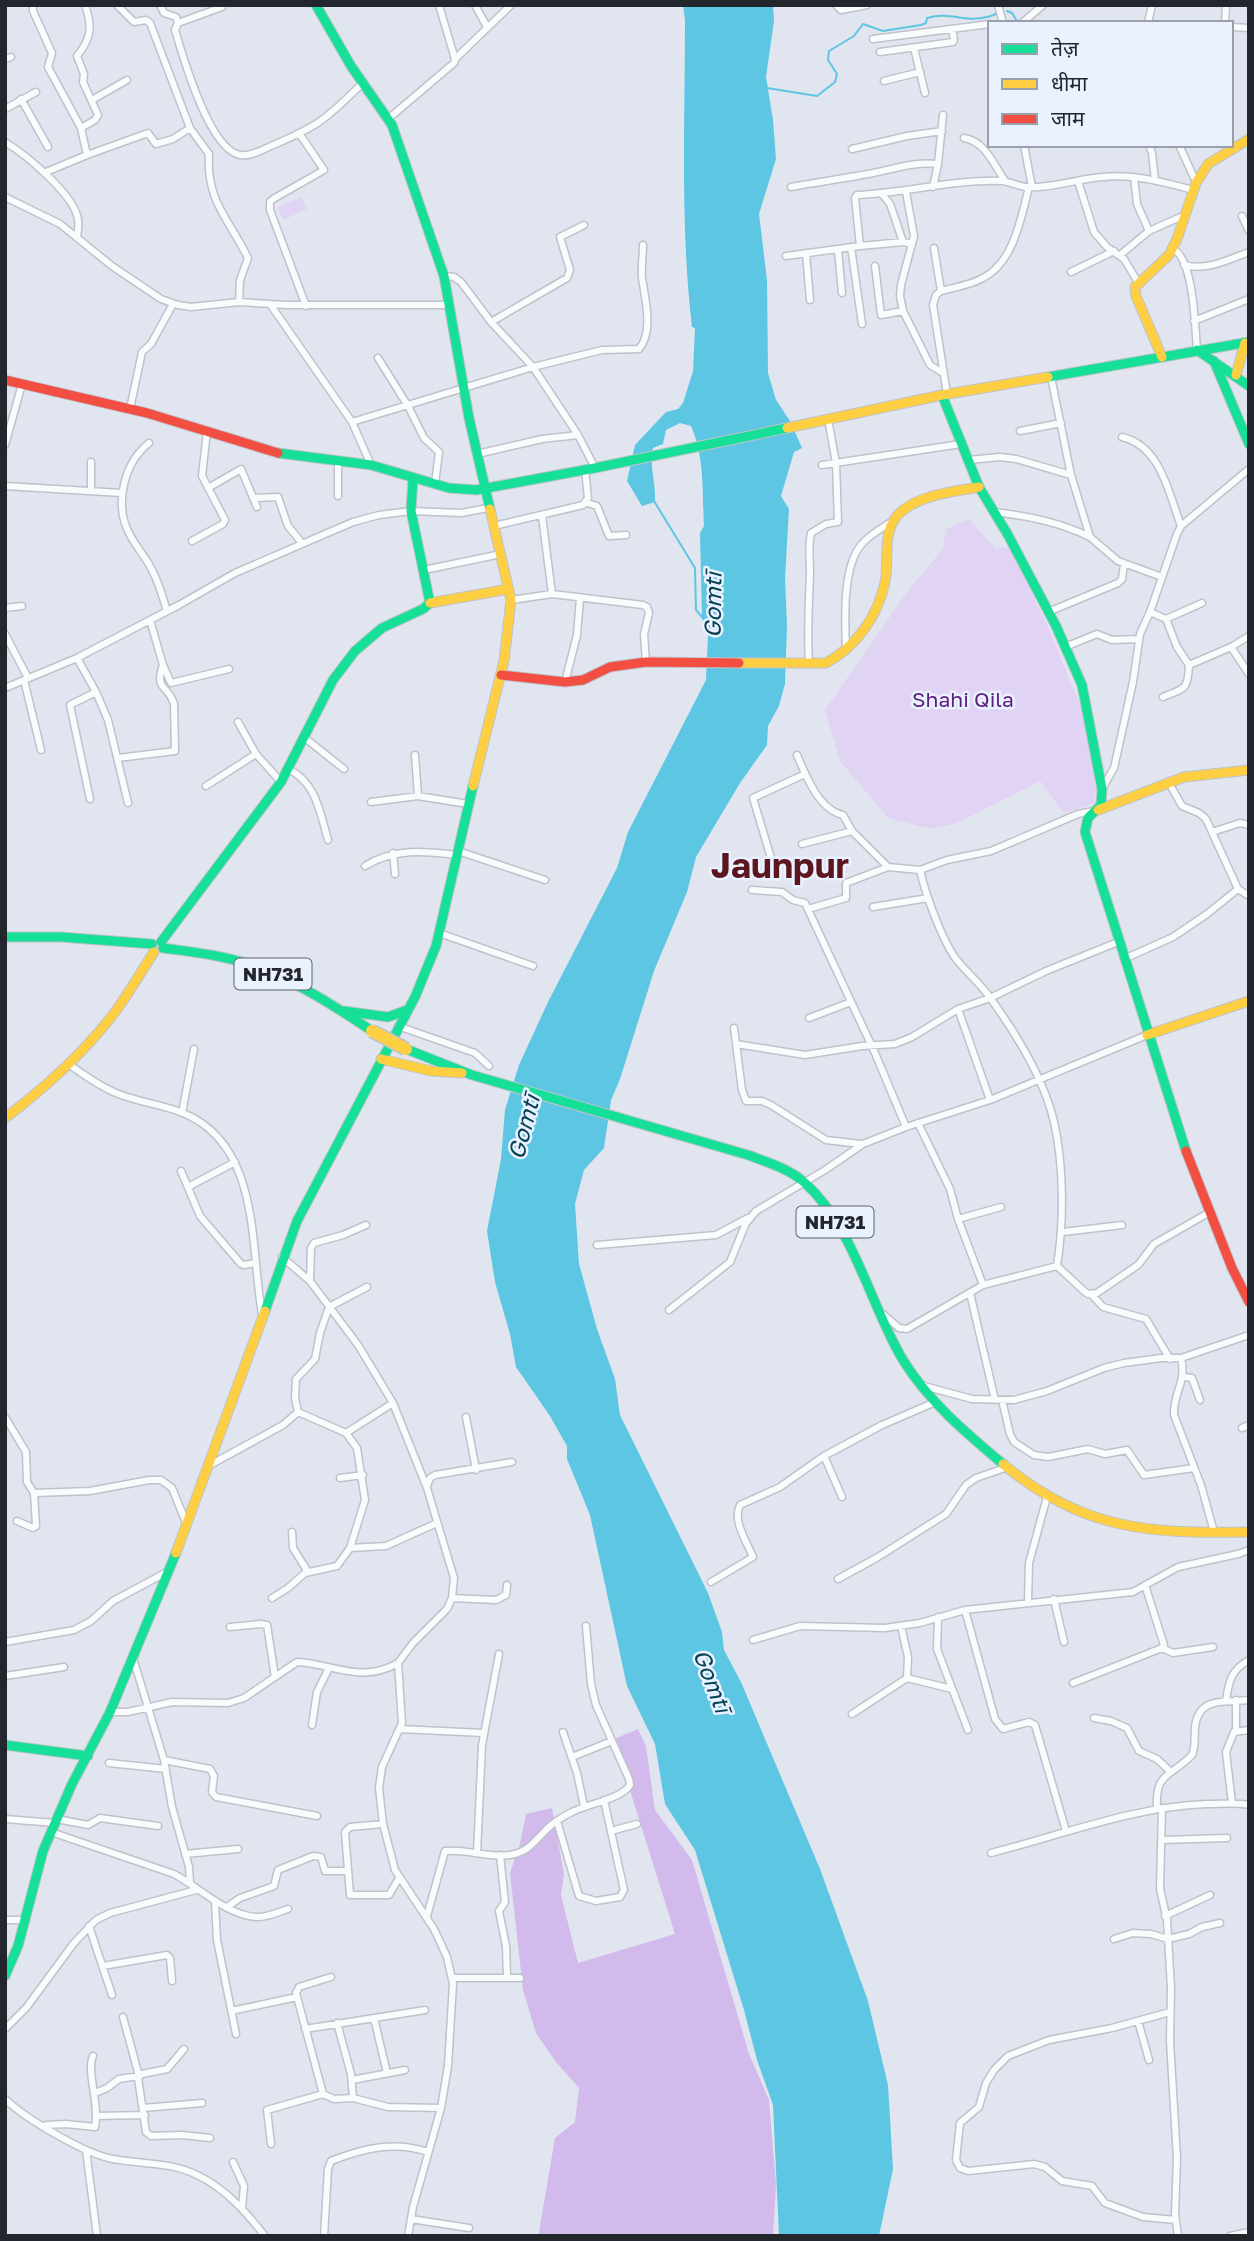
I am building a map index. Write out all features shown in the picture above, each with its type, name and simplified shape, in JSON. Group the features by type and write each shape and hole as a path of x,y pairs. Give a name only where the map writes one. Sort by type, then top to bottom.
{"main road":[{"path":"5,1976 26,1920 43,1851 72,1784 110,1712 187,1527 297,1221 407,1010 436,946 501,675 510,617 510,595 488,508 447,305 444,276 408,166 388,119 316,5"},
{"path":"1162,357 1136,296 1135,287 1163,265 1173,249 1195,186 1208,164 1249,138"},
{"path":"5,380 131,409 272,452 371,466 466,490 590,468 945,395 1247,342 1236,375"},
{"path":"1196,350 1249,386"},
{"path":"1214,361 1249,444"},
{"path":"945,395 979,487 1048,612 1082,685 1102,789 1101,805 1097,811"},
{"path":"413,478 411,511 430,603"},
{"path":"501,675 565,682 583,680 610,667 646,663 826,663 846,651 866,624 882,594 887,566 887,537 891,522 899,512 926,498 979,487"},
{"path":"5,1118 70,1065 116,1011 158,947 281,782 333,680 355,651 382,628 430,603 510,595"},
{"path":"1249,770 1195,774 1169,783 1097,811 1088,818 1085,832 1187,1156 1232,1268 1249,1301"},
{"name":"NH731","path":"5,937 61,937 158,947 228,958 293,983 406,1049 468,1074 773,1164 804,1182 822,1202 841,1231 894,1345 919,1385 933,1403 1007,1468 1047,1497 1068,1508 1118,1525 1150,1531 1249,1532"},
{"path":"1147,1035 1249,1002"},
{"path":"340,1010 388,1017 407,1010"},
{"path":"375,1069 417,1069 444,1074 468,1074"},
{"path":"5,1745 88,1756"}],"street":[{"path":"33,5 33,12 52,53 48,67 81,128 87,155"},
{"path":"81,128 97,118 98,112 83,82 84,74 77,56 86,46 91,23 85,5"},
{"path":"117,5 134,22 146,20 150,23 190,128 208,152 207,170 213,196 248,258 240,280 239,302"},
{"path":"160,5 164,13 176,17 178,23 175,30 197,96 214,130 232,151 242,155 254,153 319,122 363,83"},
{"path":"439,5 455,59"},
{"path":"475,5 487,27"},
{"path":"388,119 451,66 511,5"},
{"path":"836,5 841,10 867,5"},
{"path":"1024,21 1043,5"},
{"path":"178,23 222,7"},
{"path":"873,39 988,24"},
{"path":"880,52 953,42 952,29"},
{"path":"914,48 925,93"},
{"path":"884,81 920,72"},
{"path":"92,100 128,80"},
{"path":"5,109 36,92"},
{"path":"21,99 48,147"},
{"path":"933,187 943,115"},
{"path":"46,173 148,133 156,144 173,139 190,128"},
{"path":"852,149 942,131"},
{"path":"299,133 324,170 274,199 270,202 270,210 306,306"},
{"path":"964,138 974,140 981,146 1004,181"},
{"path":"5,142 46,173 78,216 77,237"},
{"path":"945,395 933,305 936,295 983,278 994,271 1005,258 1030,187 1024,147"},
{"path":"1150,147 1155,180"},
{"path":"860,246 856,195 1004,181 1030,187 1103,177 1134,177 1195,186 1180,147"},
{"path":"792,187 920,162 938,164"},
{"path":"1134,177 1138,204 1149,231"},
{"path":"1078,181 1094,232 1117,253 1139,284"},
{"path":"906,192 914,231 901,285 902,311 930,365 943,373"},
{"path":"882,194 890,204 903,242"},
{"path":"5,197 60,223 112,266 161,299 173,304 191,307 239,302 306,306 447,305"},
{"path":"1071,272 1117,253 1149,231 1185,215"},
{"path":"1242,215 1249,231"},
{"path":"491,322 567,278 570,270 560,237 584,225"},
{"path":"786,256 860,246 903,242 912,244"},
{"path":"352,422 533,367 602,350 639,349 645,342 646,328 643,245"},
{"path":"851,247 862,324"},
{"path":"934,248 941,291"},
{"path":"1173,249 1181,255 1192,293 1196,350"},
{"path":"838,250 842,293"},
{"path":"1184,265 1196,269 1225,262 1249,252"},
{"path":"806,253 810,300"},
{"path":"876,267 881,315 902,311"},
{"path":"444,276 454,277 461,282 491,322 533,367 578,435 590,468 587,503"},
{"path":"1194,321 1249,299"},
{"path":"131,409 142,352 152,344 173,304"},
{"path":"270,304 352,422 360,435 371,466"},
{"path":"378,358 424,438 439,452 435,484"},
{"path":"1051,377 1071,475 1090,537"},
{"path":"5,446 22,384"},
{"path":"803,664 811,533 826,524 838,522 836,463 828,419"},
{"path":"1020,431 1061,424"},
{"path":"192,541 224,522 224,515 202,473 207,431"},
{"path":"477,454 542,439 578,435"},
{"path":"1122,437 1132,439 1145,447 1153,457 1181,526"},
{"path":"149,443 137,453 129,467 122,493 122,512 127,530 154,573 167,611"},
{"path":"822,465 961,444"},
{"path":"968,460 1016,458 1071,475"},
{"path":"91,462 91,491"},
{"path":"338,462 338,496"},
{"path":"208,488 241,469 257,507"},
{"path":"1102,789 1114,768 1133,682 1139,639 1181,526 1249,469"},
{"path":"5,486 122,493"},
{"path":"253,498 278,497 287,523 302,543"},
{"path":"494,526 587,503 597,506 609,536 626,535"},
{"path":"5,688 77,658 235,573 353,522 411,511 461,513 488,508"},
{"path":"994,513 1057,523 1090,537 1124,564 1162,577"},
{"path":"542,516 552,594"},
{"path":"846,651 849,569 853,556 868,537 891,522"},
{"path":"424,570 501,554"},
{"path":"1048,612 1118,583 1122,579 1124,564"},
{"path":"510,595 552,594 647,607 649,613 644,634 646,663"},
{"path":"565,682 577,635 579,598"},
{"path":"1166,620 1202,603"},
{"path":"5,608 22,606"},
{"path":"1150,612 1166,620 1177,647 1189,665 1188,683 1184,688 1163,697"},
{"path":"150,620 171,683 229,669"},
{"path":"5,634 26,679 41,750"},
{"path":"1065,647 1097,634 1112,640 1139,639"},
{"path":"1189,665 1249,636"},
{"path":"1231,647 1249,674"},
{"path":"77,658 108,720 128,803"},
{"path":"118,758 175,751 173,699 159,684 158,678 163,665"},
{"path":"90,799 70,705 96,692"},
{"path":"238,722 256,754 281,782"},
{"path":"304,738 344,769"},
{"path":"206,786 256,754"},
{"path":"415,755 418,796"},
{"path":"797,755 805,774 831,811 843,815 852,831 888,867"},
{"path":"288,769 297,773 311,788 328,840"},
{"path":"771,858 753,799 805,774"},
{"path":"1169,783 1182,806 1203,815 1238,889 1249,896"},
{"path":"371,803 418,796 468,804"},
{"path":"808,909 846,898 846,883 888,867 920,870 947,860 991,851 1078,814 1097,811"},
{"path":"1213,832 1240,823 1249,825"},
{"path":"802,844 852,831"},
{"path":"393,853 395,874"},
{"path":"365,866 393,853 457,853 545,880"},
{"path":"920,870 928,898 952,953 990,998 1016,1036 1054,1120 1061,1165 1063,1232 1057,1266"},
{"path":"1124,959 1173,937 1238,889"},
{"path":"752,890 782,892 793,900 805,903 906,1126"},
{"path":"873,907 928,898"},
{"path":"439,933 533,965"},
{"path":"736,1044 805,1055 895,1044 958,1009 990,998 1046,971 1118,942"},
{"path":"809,1018 851,1002"},
{"path":"958,1009 990,1100"},
{"path":"398,1026 475,1053 489,1066"},
{"path":"734,1028 742,1090 746,1101 762,1101 771,1105 826,1140 863,1144"},
{"path":"597,1245 716,1235 863,1144 906,1126 990,1100 1147,1035"},
{"path":"182,1113 194,1049"},
{"path":"70,1065 116,1093 182,1113 208,1129 235,1162 246,1192 263,1317"},
{"path":"918,1123 950,1189 958,1219 983,1285"},
{"path":"188,1187 235,1162"},
{"path":"181,1171 200,1216 237,1260 244,1265 257,1263"},
{"path":"958,1219 1001,1207"},
{"path":"1092,1294 1138,1265 1154,1244 1210,1212"},
{"path":"669,1310 730,1262 749,1217"},
{"path":"310,1281 312,1245 366,1225"},
{"path":"1063,1232 1122,1225"},
{"path":"110,1712 122,1713 172,1702 217,1705 228,1703 244,1698 297,1662 360,1674 387,1670 398,1663 413,1643 447,1609 452,1598 454,1578 427,1488 393,1404 358,1345 310,1281 282,1257"},
{"path":"1057,1266 1084,1291 1092,1294 1103,1307 1146,1319 1170,1359"},
{"path":"877,1308 899,1328 906,1329 983,1285 1057,1266"},
{"path":"298,1412 295,1398 296,1379 303,1368 314,1359 329,1307 367,1287"},
{"path":"970,1293 998,1400 1014,1442 1034,1455 1048,1457 1088,1449 1105,1454 1126,1450 1144,1475 1194,1468"},
{"path":"919,1385 972,1399 1028,1397 1124,1363 1181,1358 1249,1335"},
{"path":"1181,1358 1184,1377 1173,1403 1174,1415 1201,1485 1214,1533"},
{"path":"1184,1377 1192,1378 1200,1400"},
{"path":"711,1582 753,1557 738,1521 737,1511 740,1505 780,1487 824,1456 882,1424 933,1403"},
{"path":"346,1433 393,1404"},
{"path":"272,1598 308,1572 337,1566 350,1548 366,1500 358,1448 346,1433 298,1412"},
{"path":"208,1466 283,1426 298,1412"},
{"path":"5,1417 26,1452 27,1482 34,1493 36,1526 33,1528 17,1521"},
{"path":"466,1417 476,1469"},
{"path":"824,1456 842,1497"},
{"path":"427,1488 432,1476 512,1462"},
{"path":"838,1578 878,1557 946,1514 966,1485 976,1478 1007,1468"},
{"path":"340,1478 363,1475"},
{"path":"34,1493 90,1491 162,1480 172,1488 187,1527"},
{"path":"1028,1602 1029,1563 1047,1497"},
{"path":"350,1548 386,1546 437,1523"},
{"path":"292,1532 293,1548 308,1572"},
{"path":"753,1640 808,1626 901,1626 965,1610 1132,1592 1178,1567 1249,1550"},
{"path":"5,1642 74,1630 83,1626 113,1601 167,1572"},
{"path":"452,1598 496,1600 506,1595 507,1585"},
{"path":"1144,1586 1164,1645 1162,1648"},
{"path":"1054,1599 1064,1642"},
{"path":"965,1610 995,1719 1003,1730 1029,1721 1035,1726 1066,1831"},
{"path":"938,1617 937,1649 968,1730"},
{"path":"230,1628 267,1625 275,1677"},
{"path":"427,1916 444,1853 453,1851 500,1855 521,1852 531,1847 546,1829 557,1821 584,1806 620,1794 630,1785 593,1695 586,1626"},
{"path":"901,1626 908,1657 907,1678"},
{"path":"1073,1683 1162,1648 1173,1653 1213,1647"},
{"path":"477,1853 484,1733 499,1654"},
{"path":"133,1658 164,1760 190,1883"},
{"path":"1226,1700 1229,1681 1234,1671 1249,1660"},
{"path":"398,1663 402,1712 400,1729 380,1777 383,1824 398,1878 427,1916 447,1957 452,1978 451,2046 441,2108 408,2236"},
{"path":"6,1674 64,1667"},
{"path":"312,1725 317,1692 330,1668"},
{"path":"852,1714 907,1678 952,1689"},
{"path":"1178,2236 1168,1939 1160,1889 1162,1840 1156,1791 1163,1779 1192,1755 1200,1712 1211,1704 1226,1700 1249,1700"},
{"path":"1236,1700 1236,1731"},
{"path":"1094,1718 1128,1728 1139,1751 1157,1759 1171,1772"},
{"path":"400,1729 484,1733"},
{"path":"1232,1803 1226,1752 1231,1735 1236,1731 1249,1730"},
{"path":"564,1732 584,1806"},
{"path":"572,1757 612,1741"},
{"path":"164,1760 210,1769 214,1776 212,1792 216,1797 317,1816"},
{"path":"109,1763 166,1769"},
{"path":"557,1821 579,1896 589,1900 620,1897 624,1894 604,1800"},
{"path":"991,1853 1160,1808 1232,1803 1249,1805"},
{"path":"5,1819 88,1825 100,1818 158,1826"},
{"path":"54,1824 163,1870 190,1883 196,1890 227,1907 255,1917 288,1909"},
{"path":"383,1824 347,1828 345,1832 350,1895 389,1895 398,1878"},
{"path":"611,1831 637,1824"},
{"path":"1162,1840 1227,1838"},
{"path":"185,1854 237,1849"},
{"path":"500,1855 505,1902 499,1911 506,1946 507,1978"},
{"path":"227,1907 240,1898 274,1886 278,1870 313,1856 321,1857 325,1871 348,1871"},
{"path":"5,2029 26,2008 89,1926 110,1913 196,1890"},
{"path":"1165,1916 1210,1895"},
{"path":"215,1902 217,1940 236,2034"},
{"path":"5,1920 26,1920"},
{"path":"1114,1939 1129,1933 1144,1933 1168,1939 1220,1923"},
{"path":"89,1926 112,1996"},
{"path":"103,1966 167,1955 170,1958 172,1981"},
{"path":"323,2094 296,1993 299,1987 331,1977"},
{"path":"452,1978 520,1978"},
{"path":"231,2011 297,1997"},
{"path":"305,2029 425,2010"},
{"path":"1170,2012 1058,2037 1009,2056 993,2070 986,2082 979,2107 960,2123 956,2160 960,2168 968,2171 1042,2165 1057,2179 1092,2186 1105,2203 1143,2217 1176,2220"},
{"path":"123,2017 139,2076 137,2080 146,2132 149,2135 210,2138"},
{"path":"374,2018 387,2073"},
{"path":"1138,2021 1149,2060"},
{"path":"337,2023 352,2080 353,2098"},
{"path":"95,2094 119,2078 167,2069 184,2049"},
{"path":"44,2125 66,2124 93,2128 96,2125 95,2094 90,2067 93,2056"},
{"path":"352,2080 405,2070"},
{"path":"271,2144 267,2110 323,2094 334,2099 353,2098 388,2107 441,2108"},
{"path":"5,2099 86,2150 111,2159 189,2171 210,2183 242,2208 265,2236"},
{"path":"96,2116 202,2103"},
{"path":"324,2236 328,2169 331,2161 392,2145 411,2146 428,2152"},
{"path":"86,2150 97,2236"},
{"path":"233,2162 244,2186 242,2208"},
{"path":"411,2219 469,2228"},
{"path":"1230,2236 1249,2232"}],"green space":[{"path":"301,197 307,209 283,220 278,207"},
{"name":"Shahi Qila","path":"969,519 995,548 1010,547 1051,634 1084,715 1098,783 1094,803 1064,813 1040,781 957,823 931,829 888,818 840,761 825,710 907,592 943,549 946,529"}],"shaded area":[{"path":"638,1729 646,1746 655,1810 692,1860 749,2054 769,2100 776,2185 773,2236 540,2236 555,2138 575,2122 579,2088 556,2062 536,2033 523,1990 510,1873 526,1814 552,1808 564,1874 561,1895 578,1963 675,1934 614,1739"}],"water":[{"name":"Gomtī","path":"683,5 773,5 774,21 766,77 776,159 759,214 767,280 768,373 776,400 790,421 802,448 794,452 781,496 789,509 785,578 785,684 779,706 768,726 767,745 740,783 696,857 687,892 654,971 611,1100 604,1148 584,1170 575,1204 579,1264 597,1329 615,1379 620,1415 708,1593 722,1632 724,1650 741,1682 820,1869 868,2001 888,2085 893,2169 879,2236 779,2236 773,2105 757,2060 695,1850 665,1804 655,1744 627,1686 590,1515 567,1459 567,1446 516,1367 495,1282 487,1231 501,1159 505,1110 519,1065 617,868 628,832 706,680 708,636 702,618 700,533 704,526 702,475 699,450 691,426 680,423 666,430 663,444 653,448 655,502 642,506 627,481 635,445 666,412 678,409 683,403 693,371 695,328 692,327 686,251"}],"waterway":[{"path":"1007,11 1012,13 1017,21"},
{"path":"767,88 817,96 835,82 837,74 828,60 829,51 854,36 863,24 883,31 921,25 926,23 927,18 936,16 977,19 996,14"},
{"name":"Gomtī","path":"654,501 695,568 696,610 703,618"}],"traffic: fast":[{"path":"316,5 351,66 392,125 444,276 469,418 490,509"},
{"path":"1048,377 1249,342"},
{"path":"1197,350 1249,386"},
{"path":"1214,361 1249,444"},
{"path":"942,395 979,487 1008,535 1056,626 1082,685 1102,789 1101,805 1088,818 1085,832 1186,1151"},
{"path":"278,453 371,465 449,488 476,490 787,428"},
{"path":"161,942 281,782 333,680 355,651 382,628 430,603 411,511 413,478"},
{"path":"265,1311 297,1221 415,997 436,946 473,786"},
{"path":"5,937 61,937 152,944"},
{"path":"163,948 227,958 265,970 312,993 372,1031"},
{"path":"344,1011 388,1017 407,1010"},
{"path":"406,1049 472,1075 748,1155 778,1166 799,1178 822,1201 836,1221 860,1267 891,1338 913,1375 949,1416 1003,1464"},
{"path":"5,1976 18,1946 43,1851 72,1784 110,1712 176,1553"},
{"path":"5,1745 88,1756"}],"traffic: slow":[{"path":"1162,357 1136,296 1135,287 1169,255 1196,183 1208,164 1249,139"},
{"path":"1236,375 1245,343"},
{"path":"787,428 942,395 1048,377"},
{"path":"739,663 826,663 837,656 856,639 877,607 885,582 888,535 895,518 919,501 979,487"},
{"path":"473,786 504,661 511,600 490,509"},
{"path":"430,603 509,589"},
{"path":"1098,810 1184,777 1249,770"},
{"path":"5,1118 50,1082 90,1042 120,1005 154,952"},
{"path":"1147,1035 1249,1001"},
{"path":"372,1031 406,1049"},
{"path":"381,1059 431,1071 462,1073"},
{"path":"176,1553 265,1311"},
{"path":"1003,1464 1061,1503 1118,1524 1180,1532 1249,1532"}],"traffic: jam":[{"path":"5,380 147,413 278,453"},
{"path":"501,675 565,682 583,680 610,667 646,662 739,663"},
{"path":"1186,1151 1232,1268 1249,1302"}],"district":[{"name":"Jaunpur","path":"780,866"}]}
